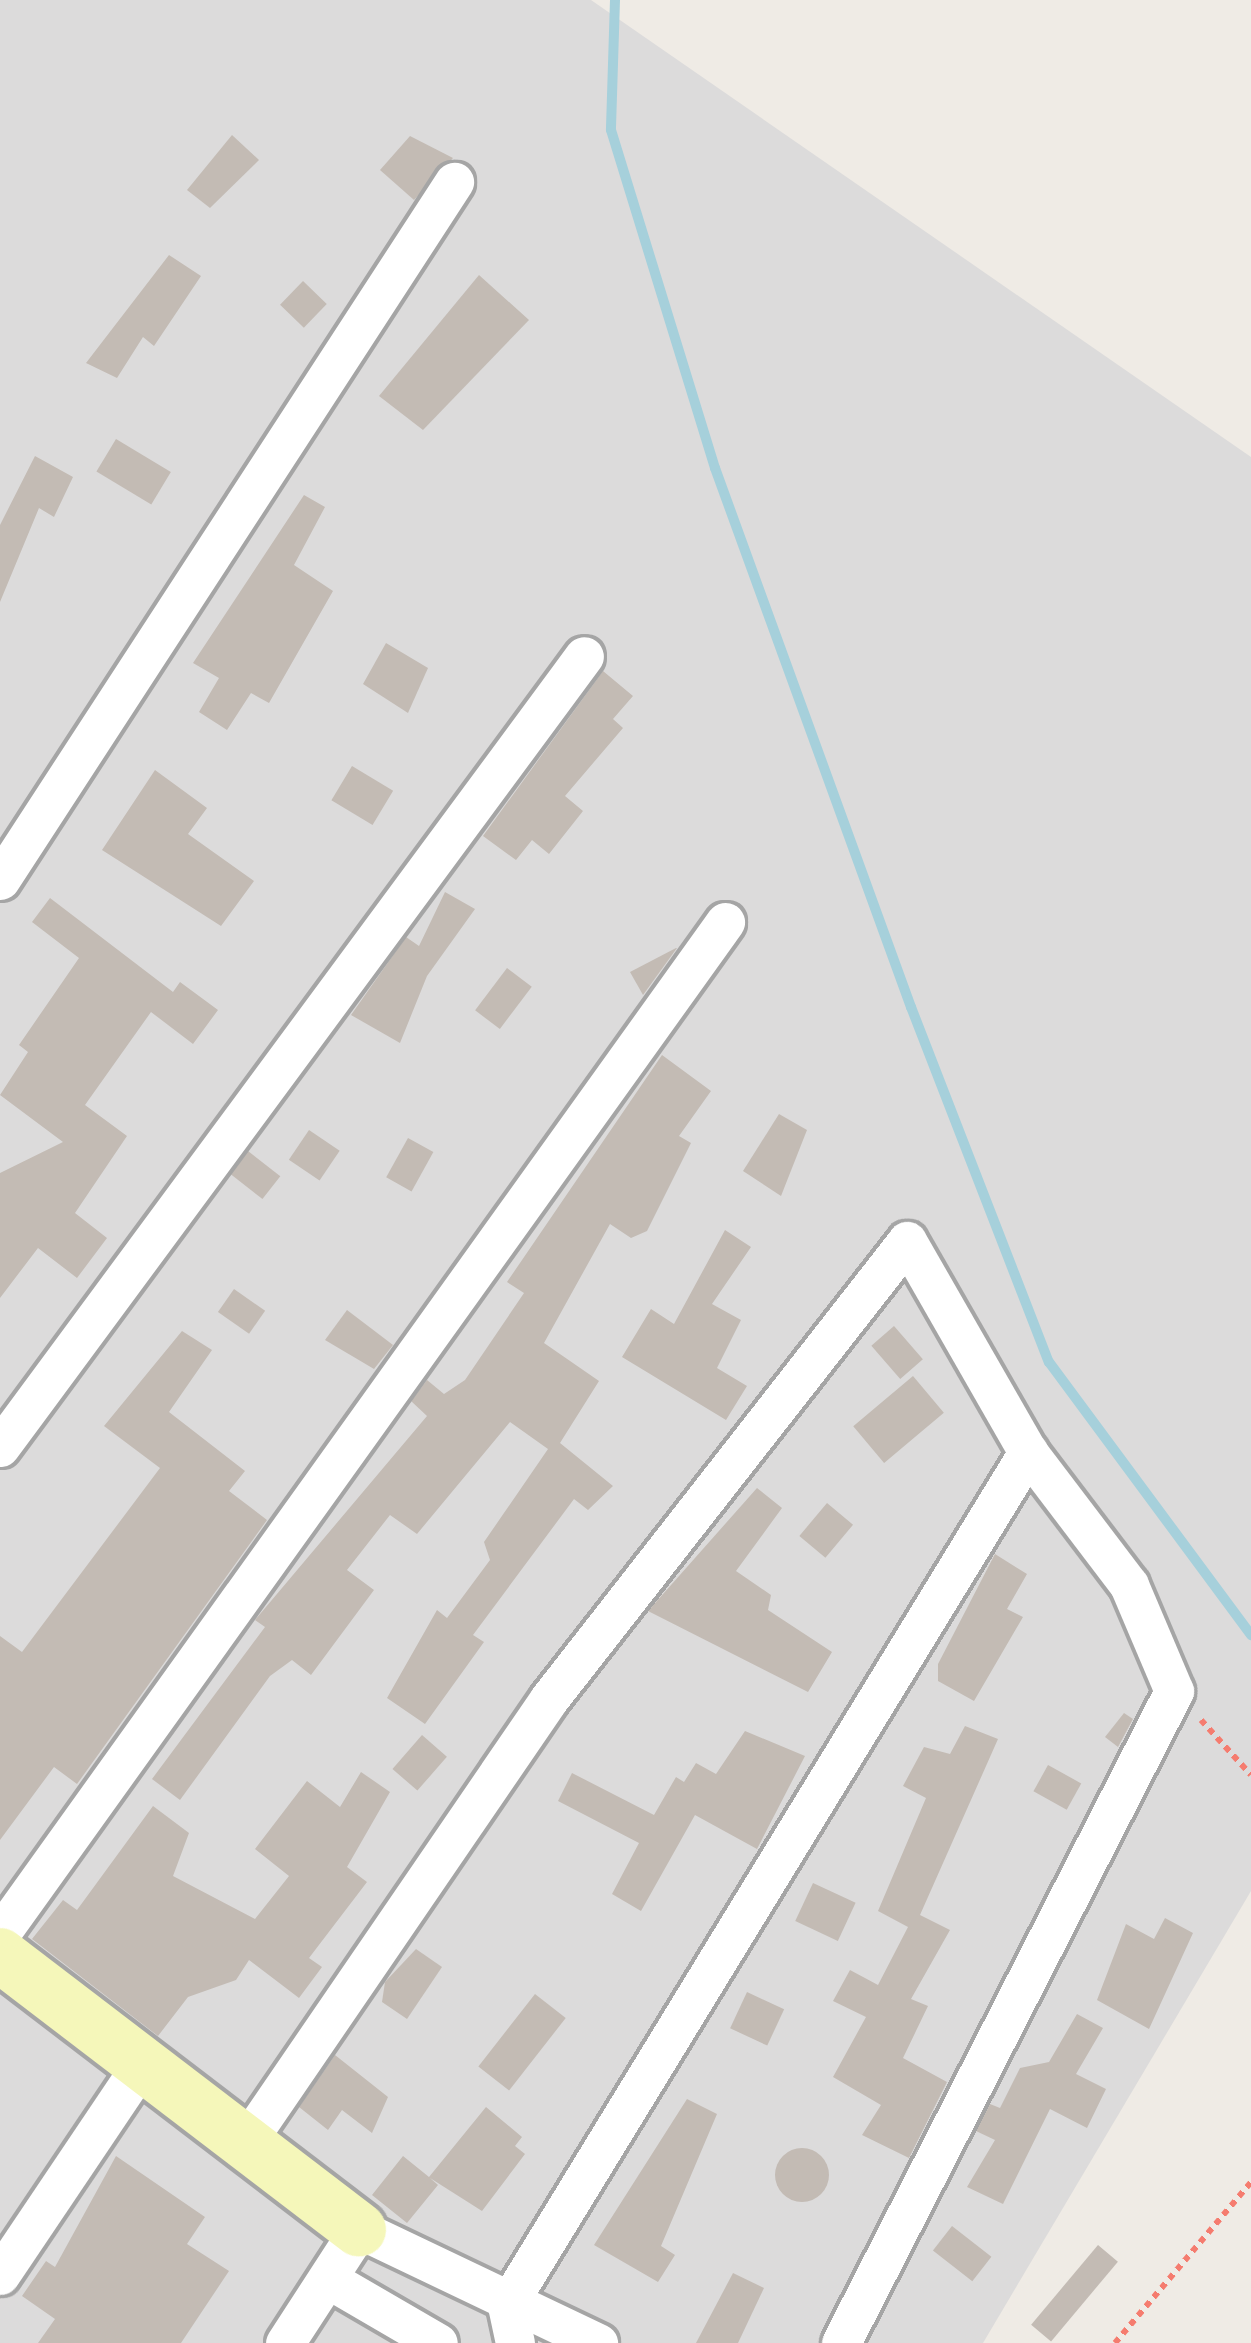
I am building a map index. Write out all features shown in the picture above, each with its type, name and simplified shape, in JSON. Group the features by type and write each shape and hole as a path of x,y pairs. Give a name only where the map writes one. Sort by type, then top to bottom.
{"street":[{"path":"0,880 454,182"},
{"path":"0,1447 584,656"},
{"path":"0,1934 725,922"},
{"path":"242,2148 576,1663 907,1241 1028,1452 1129,1585 1174,1691 841,2343"},
{"path":"511,2324 1028,1452"},
{"path":"0,1955 138,2069 359,2229 511,2324 598,2343"},
{"path":"0,2275 138,2069"},
{"path":"286,2343 359,2229"},
{"path":"328,2279 438,2343"}],"path":[{"path":"1174,1691 1251,1775"},
{"path":"1114,2343 1251,2182"}],"shaded area":[{"path":"0,0 591,0 1251,457 1251,1891 983,2343 0,2343"}],"building":[{"path":"232,135 259,160 210,208 187,190"},
{"path":"410,136 453,158 414,200 380,170"},
{"path":"169,255 201,276 154,346 143,337 117,378 86,363"},
{"path":"479,275 529,320 423,430 379,396"},
{"path":"303,281 327,304 304,328 280,305"},
{"path":"116,439 171,472 151,505 96,472"},
{"path":"35,456 73,477 54,517 39,508 0,602 0,525"},
{"path":"304,495 325,507 294,565 333,591 269,703 251,693 227,730 199,712 219,678 193,663"},
{"path":"386,643 428,668 408,713 363,684"},
{"path":"603,671 633,696 613,719 623,728 565,796 583,811 549,854 532,840 516,860 483,836"},
{"path":"352,766 393,791 373,825 331,800"},
{"path":"155,770 207,808 188,834 254,881 221,926 102,850"},
{"path":"445,892 475,909 427,976 400,1043 351,1015 406,937 419,946"},
{"path":"50,898 173,992 180,982 218,1010 193,1044 151,1012 85,1105 127,1136 75,1213 107,1238 77,1278 38,1248 0,1298 0,1173 63,1142 0,1095 28,1052 19,1045 79,958 32,922"},
{"path":"677,948 643,995 630,972"},
{"path":"507,968 532,987 500,1029 475,1010"},
{"path":"662,1055 711,1091 679,1136 691,1143 647,1231 631,1238 610,1224 544,1343 599,1381 560,1443 613,1486 588,1510 574,1499 473,1635 484,1642 425,1724 387,1698 437,1610 447,1618 490,1560 484,1542 548,1449 510,1422 417,1534 390,1515 347,1570 374,1590 311,1675 292,1660 270,1676 180,1800 152,1779 265,1627 255,1620 427,1416 411,1401 427,1380 444,1394 465,1380 524,1293 507,1282"},
{"path":"779,1114 807,1130 781,1196 743,1171"},
{"path":"309,1130 340,1151 320,1181 289,1160"},
{"path":"408,1138 433,1152 412,1191 386,1177"},
{"path":"248,1151 280,1176 262,1199 230,1174"},
{"path":"725,1230 751,1247 712,1304 741,1320 717,1368 747,1386 726,1420 622,1357 651,1309 674,1324"},
{"path":"234,1289 265,1311 249,1334 218,1312"},
{"path":"347,1310 393,1345 374,1369 325,1340"},
{"path":"894,1326 923,1359 900,1379 871,1346"},
{"path":"182,1331 212,1350 169,1412 245,1471 229,1491 267,1520 77,1784 54,1767 0,1840 0,1636 22,1652 160,1468 104,1426"},
{"path":"913,1376 944,1413 884,1463 853,1426"},
{"path":"757,1488 782,1508 736,1571 771,1595 768,1610 832,1652 808,1692 648,1611"},
{"path":"827,1503 853,1525 825,1558 799,1536"},
{"path":"995,1554 1027,1574 1007,1609 1023,1617 974,1701 938,1681 938,1664"},
{"path":"1124,1713 1133,1719 1118,1747 1105,1737"},
{"path":"965,1726 998,1739 920,1915 950,1930 911,1999 928,2006 903,2058 947,2082 909,2158 862,2135 881,2105 833,2077 866,2017 833,2001 850,1970 878,1985 908,1927 878,1911 926,1798 903,1786 924,1747 950,1754"},
{"path":"745,1731 805,1756 757,1849 695,1815 641,1911 612,1894 639,1843 558,1801 572,1773 654,1815 676,1777 684,1782 696,1763 716,1774"},
{"path":"422,1735 447,1757 417,1791 392,1769"},
{"path":"1048,1765 1081,1783 1067,1810 1033,1791"},
{"path":"361,1772 390,1792 347,1867 367,1882 309,1958 322,1967 299,1998 249,1960 236,1980 188,1997 158,2036 32,1939 63,1900 77,1910 153,1806 189,1833 173,1876 255,1919 289,1876 255,1849 307,1781 340,1807"},
{"path":"813,1883 856,1903 838,1941 795,1921"},
{"path":"1165,1918 1193,1933 1149,2029 1097,2000 1126,1924 1154,1939"},
{"path":"416,1949 442,1967 407,2019 382,2002 385,1982"},
{"path":"747,1992 784,2009 767,2046 730,2028"},
{"path":"535,1994 566,2018 509,2091 478,2066"},
{"path":"1077,2014 1103,2028 1076,2074 1106,2089 1087,2128 1050,2109 1003,2204 967,2187 995,2140 976,2131 990,2104 1000,2108 1020,2068 1049,2062"},
{"path":"335,2055 388,2097 372,2133 342,2110 328,2130 299,2107"},
{"path":"687,2099 717,2114 661,2246 675,2255 658,2282 594,2245"},
{"path":"486,2107 522,2137 515,2146 525,2154 482,2211 430,2178 438,2185 407,2223 372,2195 403,2156 429,2177"},
{"path":"802,2148 821,2156 829,2175 821,2194 802,2202 783,2194 775,2175 783,2156"},
{"path":"116,2156 205,2217 187,2244 229,2271 181,2343 38,2343 55,2319 22,2296 46,2261 55,2267"},
{"path":"952,2226 991,2257 972,2281 933,2250"},
{"path":"1098,2245 1118,2262 1051,2341 1031,2325"},
{"path":"733,2273 764,2288 738,2343 696,2343"}],"waterway":[{"path":"615,0 611,130 715,468 911,1007 1049,1362 1251,1635"}]}
